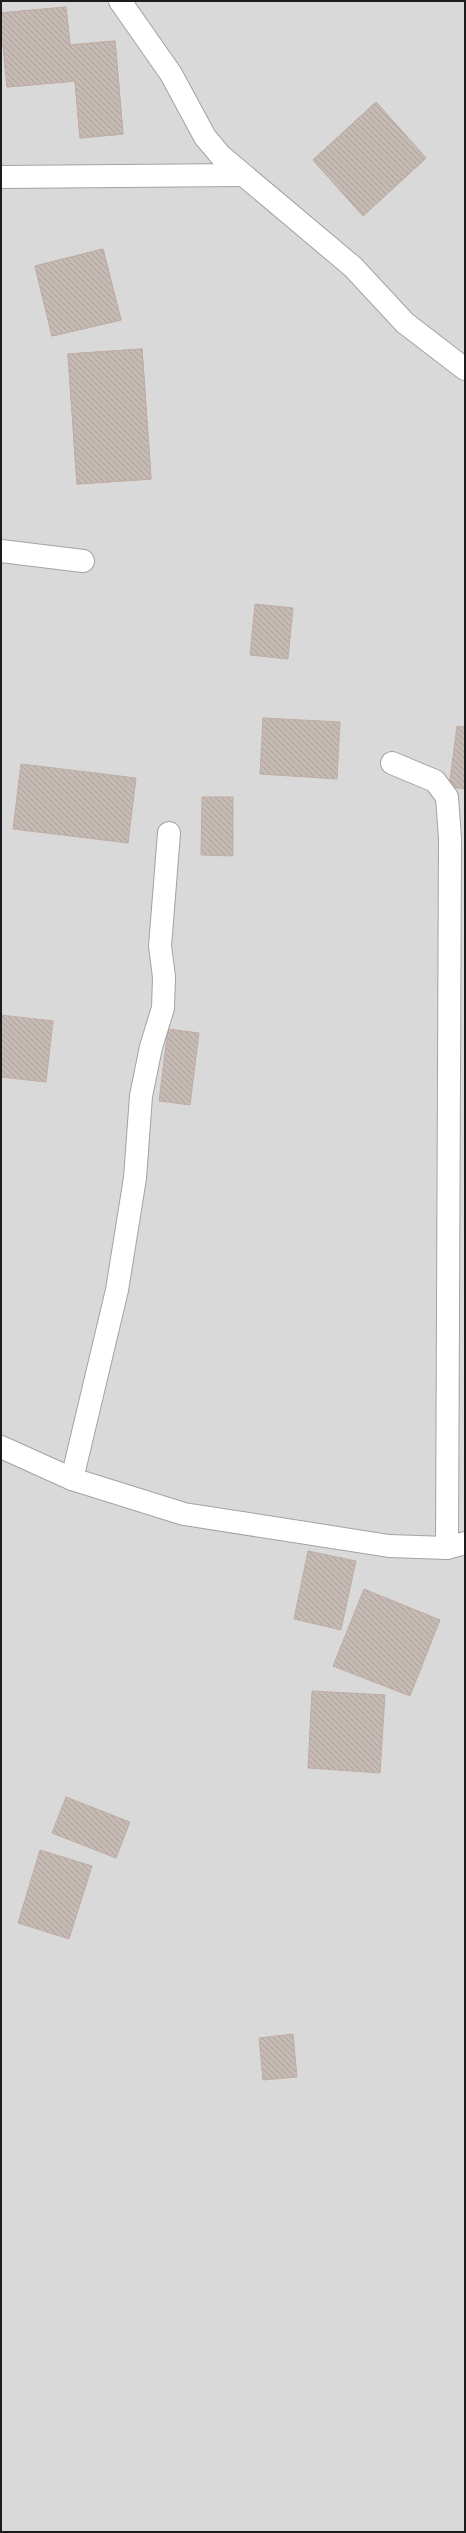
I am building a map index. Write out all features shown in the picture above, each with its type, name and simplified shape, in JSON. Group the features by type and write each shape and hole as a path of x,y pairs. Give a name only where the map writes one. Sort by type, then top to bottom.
{"street":[{"path":"120,1 171,74 205,137 221,156 240,175 299,220 353,267 405,324 465,369"},
{"path":"1,177 240,175"},
{"path":"1,551 84,561"},
{"path":"1,1447 72,1479 184,1514 388,1546 456,1546 450,839 447,797 435,781 392,763"},
{"path":"72,1479 116,1290 135,1178 141,1096 151,1047 163,1008 164,977 160,946 169,833"}],"shaded area":[{"path":"1,1 465,1 465,2532 1,2532"}],"building":[{"path":"66,7 70,45 115,41 123,134 80,138 75,81 7,87 3,44 1,44 1,13"},
{"path":"66,7 70,45 115,41 123,134 80,138 75,81 7,87 3,44 1,44 1,13"},
{"path":"376,102 426,158 363,216 313,160"},
{"path":"376,102 426,158 363,216 313,160"},
{"path":"103,249 121,320 52,336 35,266"},
{"path":"103,249 121,320 52,336 35,266"},
{"path":"142,349 151,479 77,484 68,354"},
{"path":"142,349 151,479 77,484 68,354"},
{"path":"255,604 293,608 288,659 250,655"},
{"path":"263,718 340,722 337,779 260,774"},
{"path":"457,726 465,727 465,789 449,787"},
{"path":"21,764 136,778 128,843 13,829"},
{"path":"202,797 233,797 233,856 201,855"},
{"path":"1,1015 53,1021 46,1082 1,1077"},
{"path":"168,1029 199,1033 190,1105 159,1101"},
{"path":"308,1551 356,1561 341,1630 294,1619"},
{"path":"364,1589 440,1620 410,1696 333,1666"},
{"path":"312,1691 385,1695 380,1773 308,1768"},
{"path":"66,1797 130,1822 116,1858 52,1833"},
{"path":"40,1850 92,1866 69,1939 18,1923"},
{"path":"293,2034 297,2077 263,2080 259,2038"}]}
